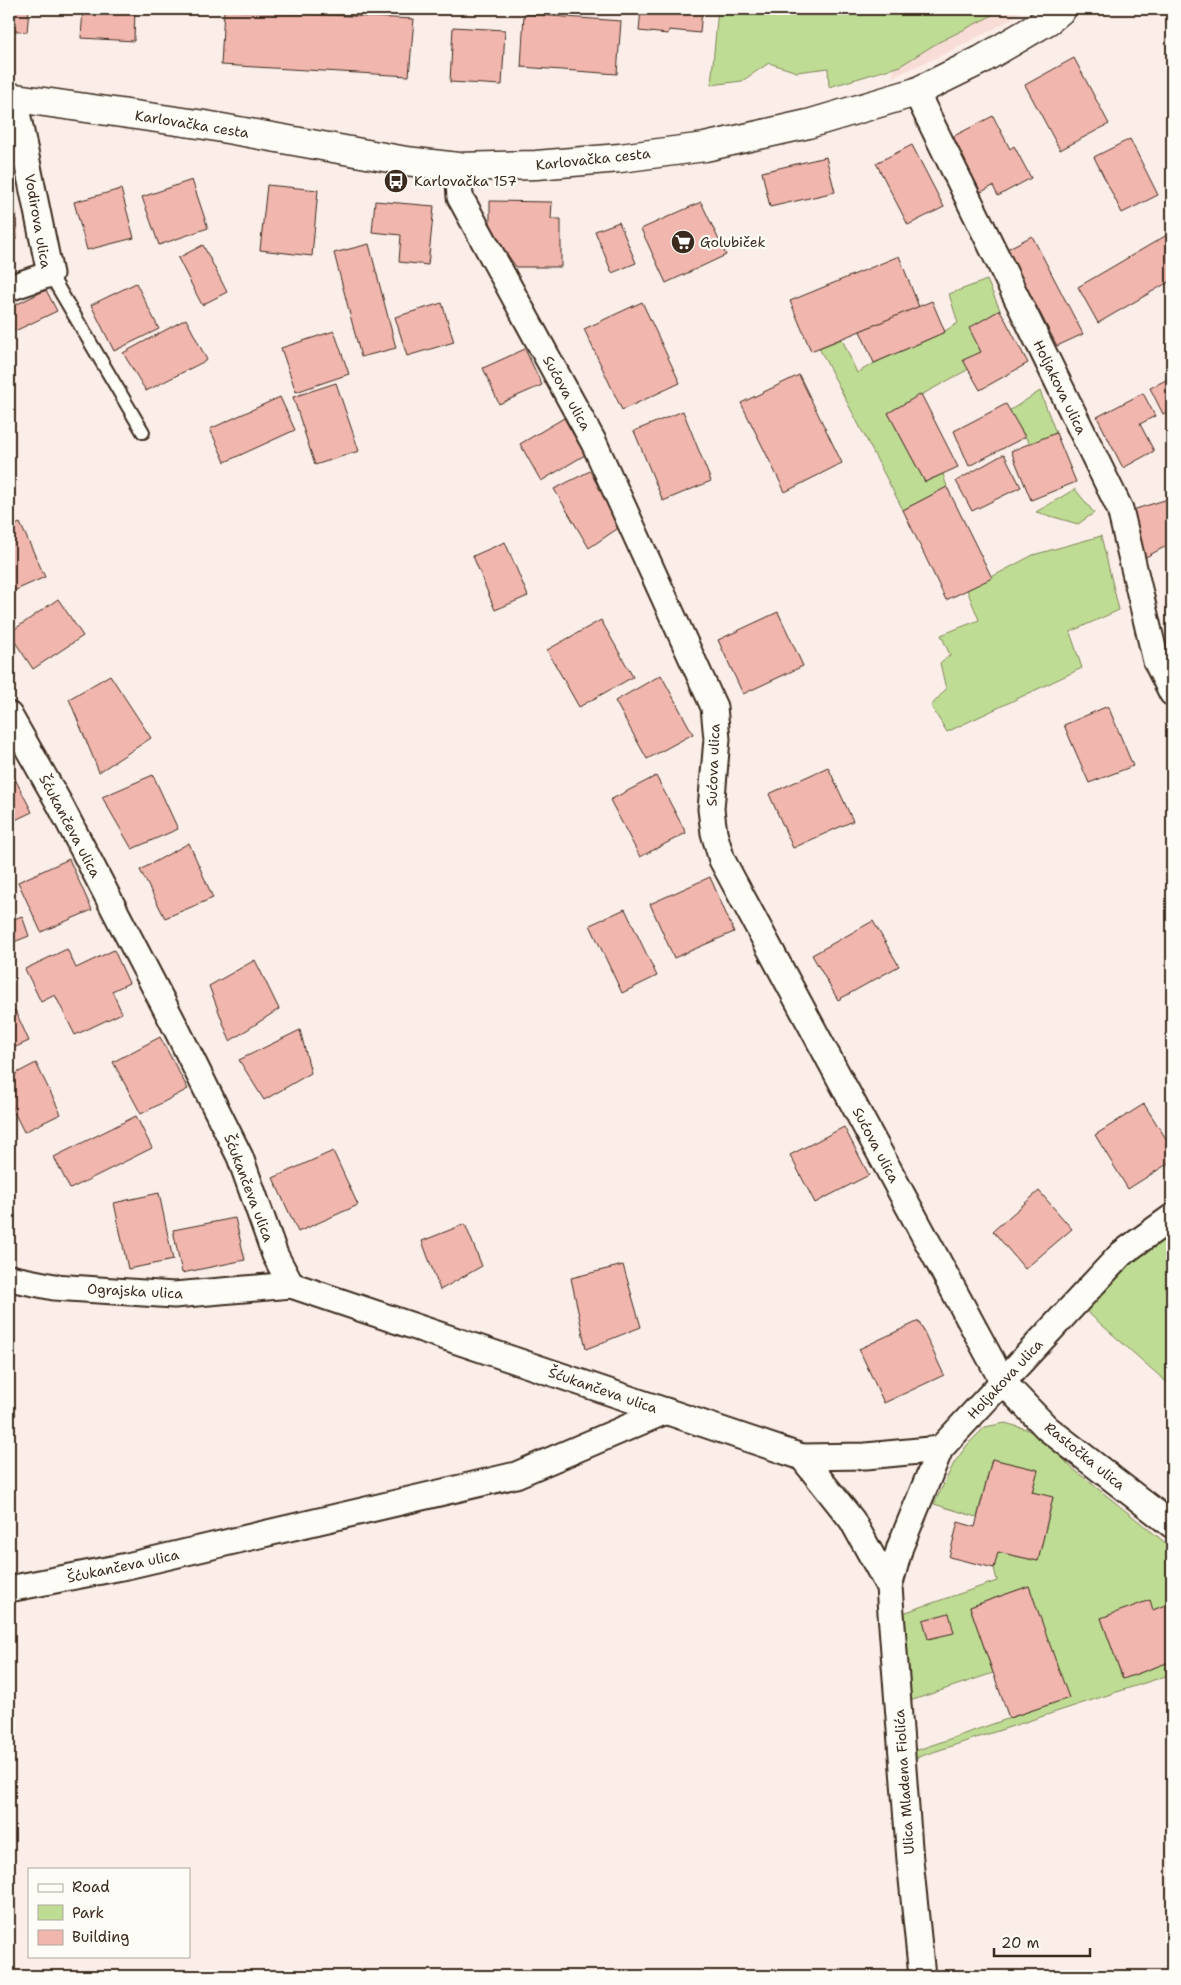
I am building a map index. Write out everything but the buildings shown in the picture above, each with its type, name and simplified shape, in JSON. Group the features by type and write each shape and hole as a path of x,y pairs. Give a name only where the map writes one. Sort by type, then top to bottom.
{"street":[{"name":"Karlovačka cesta","path":"11,98 205,125 406,161 458,166 536,165 620,158 705,147 808,124 916,92 981,60 1049,20 1062,9"},
{"name":"Holjakova ulica","path":"916,92 1120,509 1156,661 1172,693"},
{"name":"Vodirova ulica","path":"9,288 50,274 11,98"},
{"name":"Sućova ulica","path":"458,166 460,197 594,443 714,707 717,739 711,809 714,833 722,860 1003,1382"},
{"name":"Šćukančeva ulica","path":"9,716 59,803 180,1036 240,1157 276,1255 291,1285 802,1457"},
{"name":"Holjakova ulica","path":"940,1449 1121,1254 1172,1217"},
{"name":"Ograjska ulica","path":"9,1278 54,1287 174,1295 291,1285"},
{"name":"Rastočka ulica","path":"1003,1382 1047,1428 1172,1525"},
{"name":"Šćukančeva ulica","path":"9,1589 127,1566 516,1475 666,1411"},
{"path":"802,1457 866,1456 940,1449"},
{"name":"Ulica Mladena Fiolića","path":"922,1976 910,1860 889,1587 900,1548 940,1449"},
{"name":"Ulica Mladena Fiolića","path":"802,1457 852,1520 889,1587"}],"lane":[{"path":"50,274 143,432"}],"shaded area":[{"path":"897,9 1025,9 1001,25 949,52 893,77"}],"green space":[{"path":"718,9 1001,9 937,43 900,66 829,87 828,68 797,72 769,63 742,81 711,85"},
{"path":"987,280 1000,310 970,328 981,352 964,360 969,369 888,413 925,482 943,474 947,487 903,510 819,348 842,339 857,373 934,337 958,323 949,294"},
{"path":"1040,391 1056,433 1030,444 1009,411"},
{"path":"1075,489 1094,513 1078,524 1036,512"},
{"path":"1101,536 1119,610 1070,632 1082,668 947,732 931,706 946,689 940,663 950,655 941,635 979,620 967,590 1033,555"},
{"path":"1172,1233 1172,1387 1085,1310 1121,1268"},
{"path":"1005,1423 1026,1429 1044,1440 1072,1468 1172,1548 1172,1610 1170,1603 1153,1610 1149,1601 1101,1618 1123,1679 1172,1661 1172,1674 909,1760 909,1753 1068,1698 1029,1586 970,1607 993,1673 907,1702 903,1613 997,1581 994,1568 998,1552 1038,1561 1053,1498 1032,1492 1038,1470 992,1459 977,1517 934,1504 954,1463 968,1444 985,1427"}],"place":[{"name":"Karlovačka 157","path":"396,181"},
{"name":"Golubiček","path":"683,242"}]}
